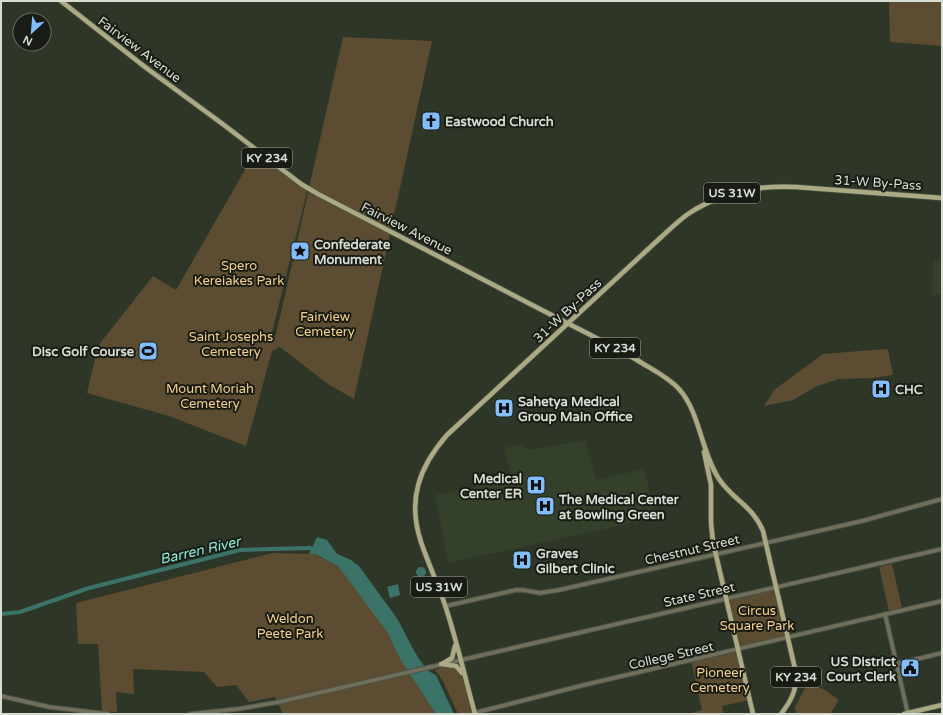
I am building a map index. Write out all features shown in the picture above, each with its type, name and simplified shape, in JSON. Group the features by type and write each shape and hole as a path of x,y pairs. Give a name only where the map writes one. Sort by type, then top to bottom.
{"main road":[{"name":"Fairview Avenue","path":"61,1 145,68 224,124 318,194 615,348 670,381 680,390 690,403 702,442 719,480 755,515 762,529 765,543"},
{"name":"31-W By-Pass","path":"460,659 446,606 416,524 416,496 419,481 425,465 448,435 682,219 714,199 755,188 791,187 942,198"},
{"name":"KY 234","path":"702,442 711,485 711,527 716,554 753,714"},
{"name":"KY 234","path":"765,543 788,638 796,682 791,700 781,714"},
{"path":"440,664 453,656 456,642"},
{"name":"US 31W","path":"460,659 475,713"},
{"path":"440,664 456,666 459,668 465,679"},
{"path":"907,714 942,705"}],"street":[{"name":"Chestnut Street","path":"446,606 516,590 546,593 889,514 942,499"},
{"name":"State Street","path":"190,714 216,712 261,705 942,549"},
{"name":"College Street","path":"475,713 584,685 942,601"},
{"path":"885,614 907,714"},
{"path":"896,664 942,653"},
{"path":"1,696 56,708 108,714"}],"shaded area":[{"path":"933,260 942,260 942,294 932,295"},
{"name":"The Medical Center at Bowling Green","path":"585,440 596,480 644,469 656,518 448,563 435,495 512,479 504,448 519,445 530,450"}],"green space":[{"path":"889,1 942,1 942,46 890,42"},
{"path":"343,37 432,41 354,399 328,384 280,347 272,351 246,446 169,416 87,393 98,346 153,276 176,290 250,161 265,156 308,188 272,332 269,337 276,335"},
{"path":"888,350 892,375 873,378 839,379 817,386 793,400 764,406 774,390 823,354"},
{"name":"Weldon Peete Park","path":"273,553 314,554 338,566 389,633 400,659 436,714 283,714 275,697 249,702 236,685 217,687 204,672 133,669 134,694 116,692 117,712 102,711 98,644 78,644 76,603"},
{"path":"892,564 902,608 889,611 879,567"},
{"name":"Circus Square Park","path":"775,587 788,638 739,649 726,598"},
{"name":"Pioneer Cemetery","path":"739,649 750,700 722,706 724,714 687,714 702,710 691,660"},
{"path":"445,666 458,668 464,681 473,714 458,714 443,681 435,670"},
{"path":"807,684 823,689 838,699 838,702 830,714 796,714 795,707"}],"water":[{"path":"317,537 327,540 337,554 351,560 359,566 396,617 424,666 436,675 454,714 436,714 400,659 388,633 338,566 315,554 309,554"},
{"path":"419,567 423,567 425,568 425,576 419,577 416,574 416,570"},
{"path":"422,582 426,582 428,583 428,591 422,592 419,589 419,585"},
{"path":"398,584 400,595 390,598 387,587"}],"waterway":[{"name":"Barren River","path":"1,614 20,612 89,588 240,550 310,548 315,550"}],"place":[{"name":"Eastwood Church","path":"431,121"},
{"name":"Confederate Monument","path":"300,251"},
{"name":"Disc Golf Course","path":"148,351"},
{"name":"CHC","path":"881,389"},
{"name":"Sahetya Medical Group Main Office","path":"504,408"},
{"name":"Medical Center ER","path":"536,485"},
{"name":"The Medical Center at Bowling Green","path":"545,506"},
{"name":"Graves Gilbert Clinic","path":"522,560"},
{"name":"US District Court Clerk","path":"910,668"}],"park label":[{"name":"Spero Kereiakes Park","path":"239,272"},
{"name":"Fairview Cemetery","path":"325,324"},
{"name":"Saint Josephs Cemetery","path":"231,344"},
{"name":"Mount Moriah Cemetery","path":"210,396"}]}
